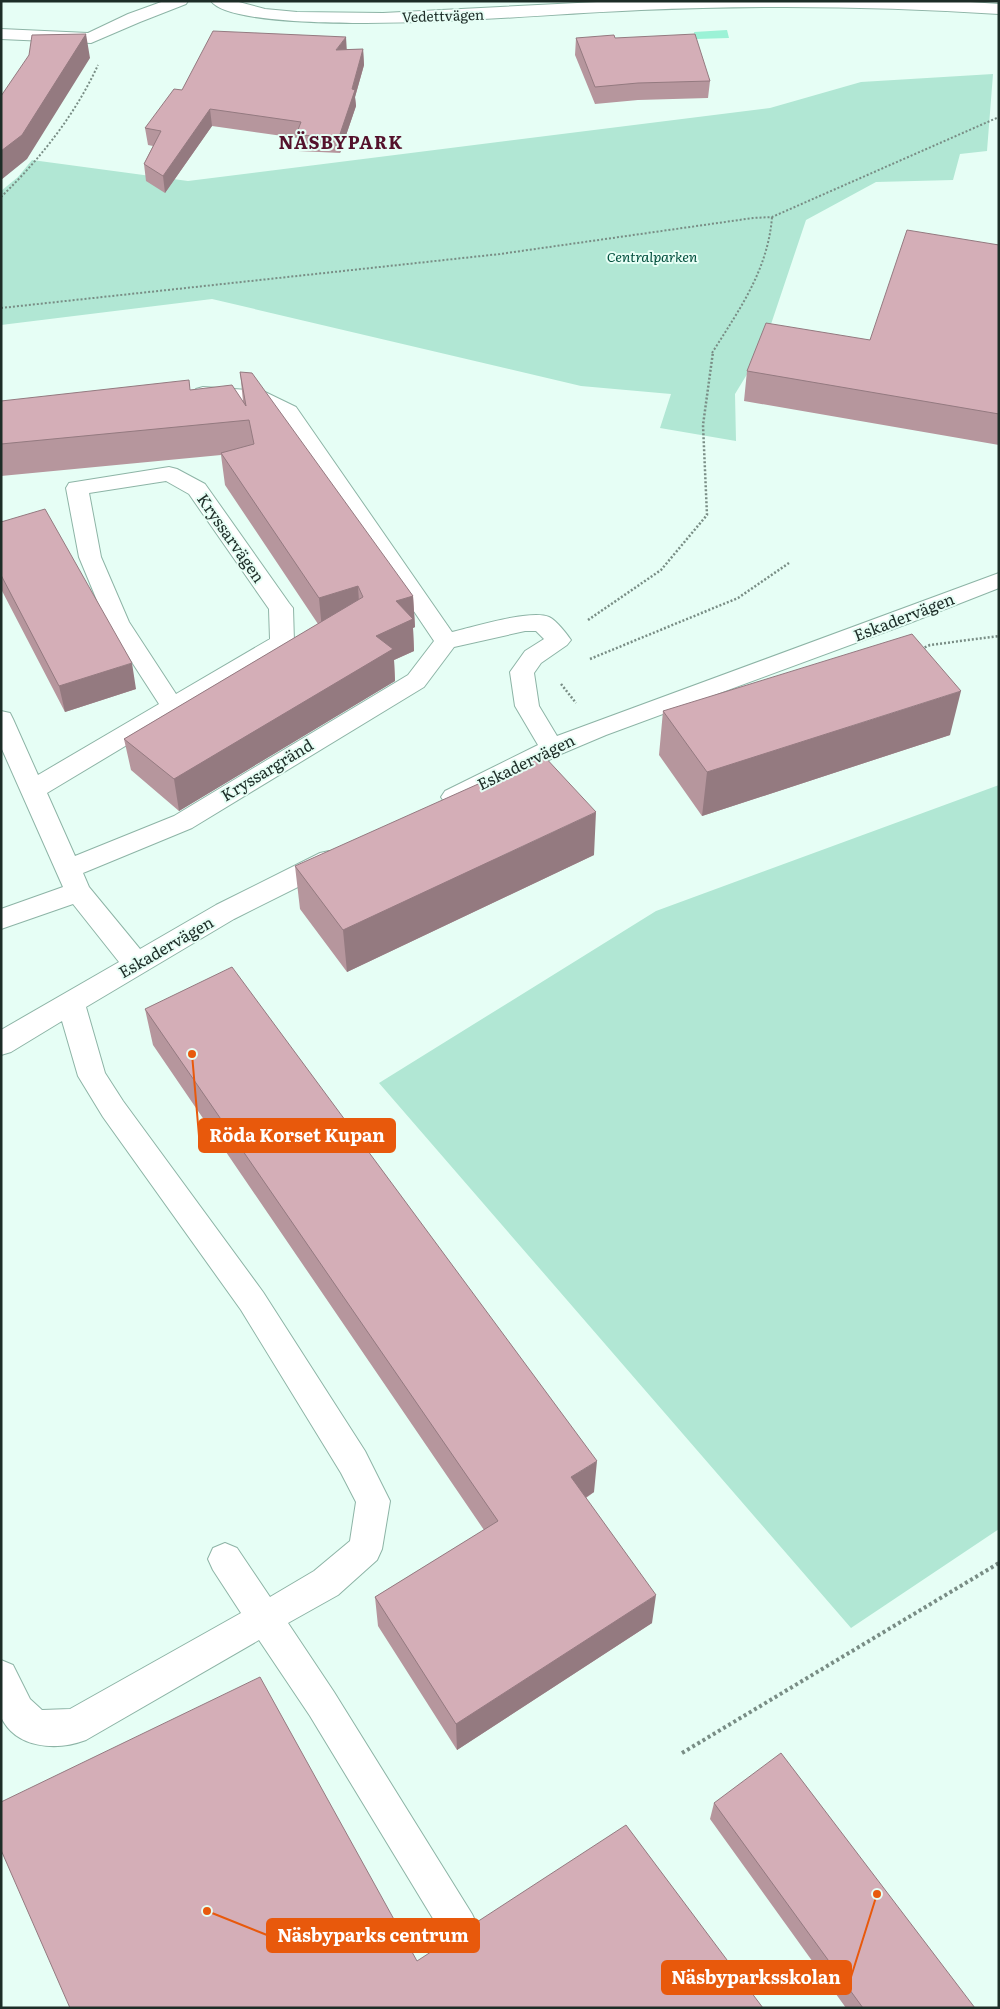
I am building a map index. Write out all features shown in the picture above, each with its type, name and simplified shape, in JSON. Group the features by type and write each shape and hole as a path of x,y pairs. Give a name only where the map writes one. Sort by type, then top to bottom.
{"street":[{"path":"1,34 91,38 134,18 180,1"},
{"name":"Vedettvägen","path":"219,1 238,9 275,15 377,19 731,2 837,2 999,9"},
{"path":"187,394 222,393 263,398 290,411 446,641 525,622 542,624 559,640 533,657 522,672 527,706 552,748"},
{"name":"Kryssarvägen","path":"34,790 173,708 282,642 281,608 197,489 169,474 77,488 90,557 118,622 173,708"},
{"name":"Eskadervägen","path":"437,806 552,748 597,729 899,619 999,580"},
{"name":"Kryssargränd","path":"1,920 183,822 416,681 446,641"},
{"path":"1,718 10,757 34,790 73,880 136,964"},
{"name":"Eskadervägen","path":"1,1044 225,912 349,850"},
{"path":"1,1677 17,1712 36,1728 73,1726 326,1583 365,1549 373,1501 353,1462 252,1301 113,1109 92,1076 71,1003"},
{"path":"225,1559 322,1704 459,1927"}],"path":[{"path":"1,197 17,183 73,112 95,72 110,34 134,18"},
{"path":"1,308 500,254 753,218 772,217 999,117"},
{"path":"584,623 661,570 707,515 703,425 711,355 754,286 771,232 772,217"},
{"path":"583,662 738,598 789,563"},
{"path":"930,645 999,636"},
{"path":"682,1753 999,1563"}],"green space":[{"name":"Centralparken","path":"993,74 987,151 960,154 953,180 876,182 806,220 763,348 735,394 736,441 660,428 671,394 581,386 212,299 1,325 1,191 18,177 32,160 188,181 770,108 861,82"},
{"path":"999,785 999,1529 851,1628 379,1083 656,911"}],"shaded area":[{"path":"727,30 729,38 696,39 694,32"}],"building":[{"path":"213,31 346,37 336,50 363,49 352,89 355,90 339,137 296,135 301,122 210,109 163,176 144,164 161,131 145,128 174,89 182,90"},
{"path":"86,34 22,135 1,151 1,96 29,55 32,35"},
{"path":"695,34 710,81 638,83 595,87 576,38 614,35 615,38"},
{"path":"907,230 999,245 999,414 747,371 766,323 870,340"},
{"path":"240,372 252,373 413,596 396,601 413,619 376,636 393,649 174,779 124,739 363,597 358,586 319,598 221,453 254,444 249,420 1,444 1,401 189,380 190,390 232,385 246,406"},
{"path":"45,509 132,663 59,686 1,575 1,522"},
{"path":"912,634 961,691 707,772 663,711"},
{"path":"543,755 596,812 343,930 295,866"},
{"path":"232,967 597,1461 571,1477 656,1595 456,1724 375,1597 498,1521 145,1009"},
{"path":"260,1677 417,1961 626,1825 763,2008 70,2008 1,1850 1,1802"},
{"path":"781,1753 975,2008 863,2008 714,1803"}],"place":[{"name":"Röda Korset Kupan","path":"192,1054"},
{"name":"Näsbyparksskolan","path":"877,1894"},
{"name":"Näsbyparks centrum","path":"207,1911"}],"district":[{"name":"NÄSBYPARK","path":"341,143"}]}
